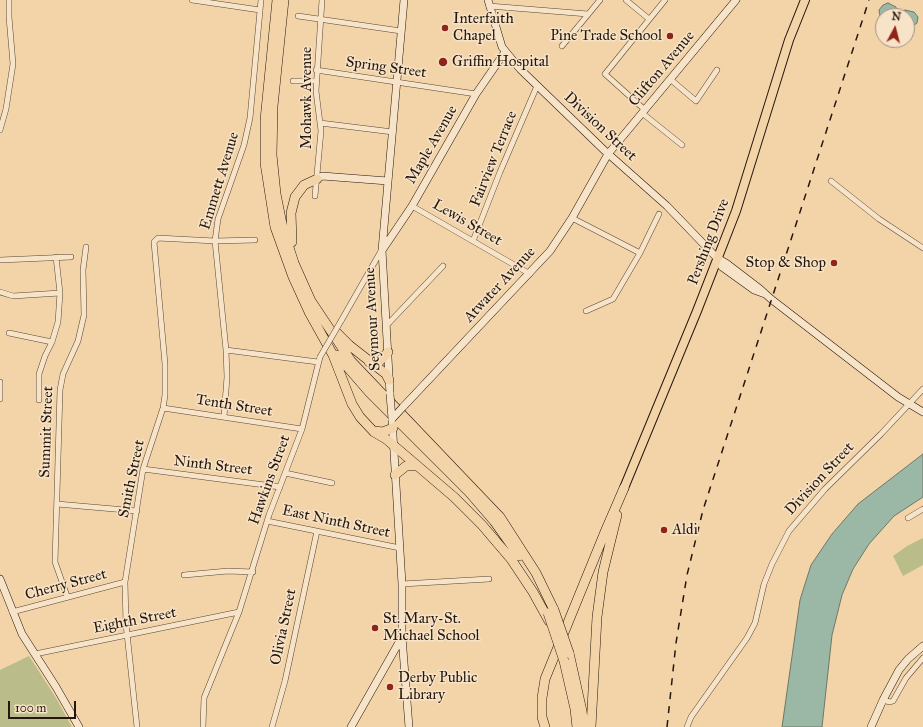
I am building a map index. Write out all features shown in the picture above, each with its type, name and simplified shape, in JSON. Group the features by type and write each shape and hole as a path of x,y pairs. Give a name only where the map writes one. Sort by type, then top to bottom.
{"highway":[{"path":"277,0 265,120 265,163 275,227 293,277 309,312 333,355 355,410 371,430 386,439 454,497 482,525 511,560 549,613"},
{"path":"284,0 273,106 272,155 276,194 294,263 311,301 351,361 500,517 536,573 557,637 567,657 577,727"},
{"path":"294,263 290,229 292,203 301,188 317,179"},
{"path":"311,301 339,335 369,362 386,374 389,380"},
{"path":"309,312 348,369 469,492 494,521 531,574 567,657 582,711 584,727"},
{"path":"369,362 378,363 388,352"},
{"path":"371,430 383,432 392,423"},
{"path":"395,475 406,466 417,466"},
{"path":"545,727 542,717 542,698 545,679 624,488"},
{"path":"591,727 597,617 603,572 624,488"}],"main road":[{"name":"Seymour Avenue","path":"404,0 382,250 402,584 402,637 409,727"},
{"name":"Clifton Avenue","path":"608,154 736,0"},
{"name":"Pershing Drive","path":"624,488 736,210 789,40 805,0"},
{"name":"Division Street","path":"489,3 505,52 537,86 608,154 667,206 717,258 725,269 756,292 765,294 908,404 923,412"},
{"name":"Maple Avenue","path":"382,250 412,206 476,94 505,52"},
{"name":"Atwater Avenue","path":"392,423 403,407 530,274 557,242 608,154"},
{"path":"317,179 322,176 388,181"},
{"path":"0,579 12,612 35,654 79,727"},
{"path":"351,727 402,637"},
{"path":"871,727 883,700 905,663 923,646"}],"street":[{"path":"0,130 6,109 13,64 8,17 9,0"},
{"path":"192,0 230,3 260,10"},
{"name":"Emmett Avenue","path":"224,417 227,376 226,350 214,241 218,219 244,145 250,118 262,0"},
{"name":"Mohawk Avenue","path":"315,196 320,123 316,91 316,70 322,0"},
{"path":"562,46 600,0"},
{"path":"626,0 649,19"},
{"path":"665,0 605,74 644,112 682,145"},
{"path":"489,3 588,14"},
{"path":"298,16 401,31"},
{"name":"Spring Street","path":"316,70 476,94"},
{"path":"670,79 696,101 717,70"},
{"path":"294,81 316,81"},
{"name":"Fairview Terrace","path":"473,241 500,172 537,86"},
{"path":"320,123 393,132"},
{"path":"831,181 879,218 923,248"},
{"name":"Lewis Street","path":"412,206 530,274"},
{"path":"586,311 613,299 640,253 659,214"},
{"path":"572,218 640,253"},
{"name":"Smith Street","path":"137,727 127,634 125,582 143,469 163,408 165,364 154,246 155,240 158,238 214,241"},
{"path":"214,241 255,240"},
{"name":"Summit Street","path":"66,596 55,562 60,384 78,341 84,315 83,270 86,247"},
{"name":"Hawkins Street","path":"203,727 204,698 239,612 253,572 267,521 302,429 319,359 382,250"},
{"path":"39,400 39,374 45,356 52,342 58,322 60,293 56,257"},
{"path":"0,260 70,257"},
{"path":"386,326 442,266"},
{"path":"0,292 13,296 60,293"},
{"path":"9,333 52,342"},
{"path":"226,350 319,359"},
{"path":"0,382 0,399"},
{"path":"908,404 923,389"},
{"name":"Division Street","path":"687,727 691,717 747,638 758,615 764,584 770,568 789,531 825,489 877,438 908,404"},
{"name":"Tenth Street","path":"163,408 302,429"},
{"name":"Ninth Street","path":"143,469 280,487"},
{"path":"285,473 332,483"},
{"path":"57,504 137,511"},
{"path":"908,518 923,509"},
{"name":"East Ninth Street","path":"267,521 400,548"},
{"name":"Olivia Street","path":"272,727 285,681 317,531"},
{"path":"184,575 228,571 253,572"},
{"path":"402,584 489,580"},
{"name":"Cherry Street","path":"12,612 66,596 125,582"},
{"name":"Eighth Street","path":"35,654 239,612"},
{"path":"883,700 890,702 893,701 906,678 923,658"}],"green space":[{"path":"923,538 923,565 903,576 893,556 907,546"},
{"path":"29,656 56,698 72,727 0,727 0,670"}],"shaded area":[{"path":"888,3 896,8 881,8"},
{"path":"915,13 918,17 917,23 915,24"},
{"path":"923,454 923,497 894,516 869,544 853,569 842,595 832,635 822,727 782,727 800,600 811,565 832,534 858,504"}],"railway":[{"path":"667,727 676,643 687,575 703,510 869,0"}],"place":[{"name":"Interfaith Chapel","path":"445,28"},
{"name":"Pine Trade School","path":"670,36"},
{"name":"Griffin Hospital","path":"443,62"},
{"name":"Stop & Shop","path":"834,263"},
{"name":"Aldi","path":"664,530"},
{"name":"St. Mary-St. Michael School","path":"375,628"},
{"name":"Derby Public Library","path":"390,687"}]}
